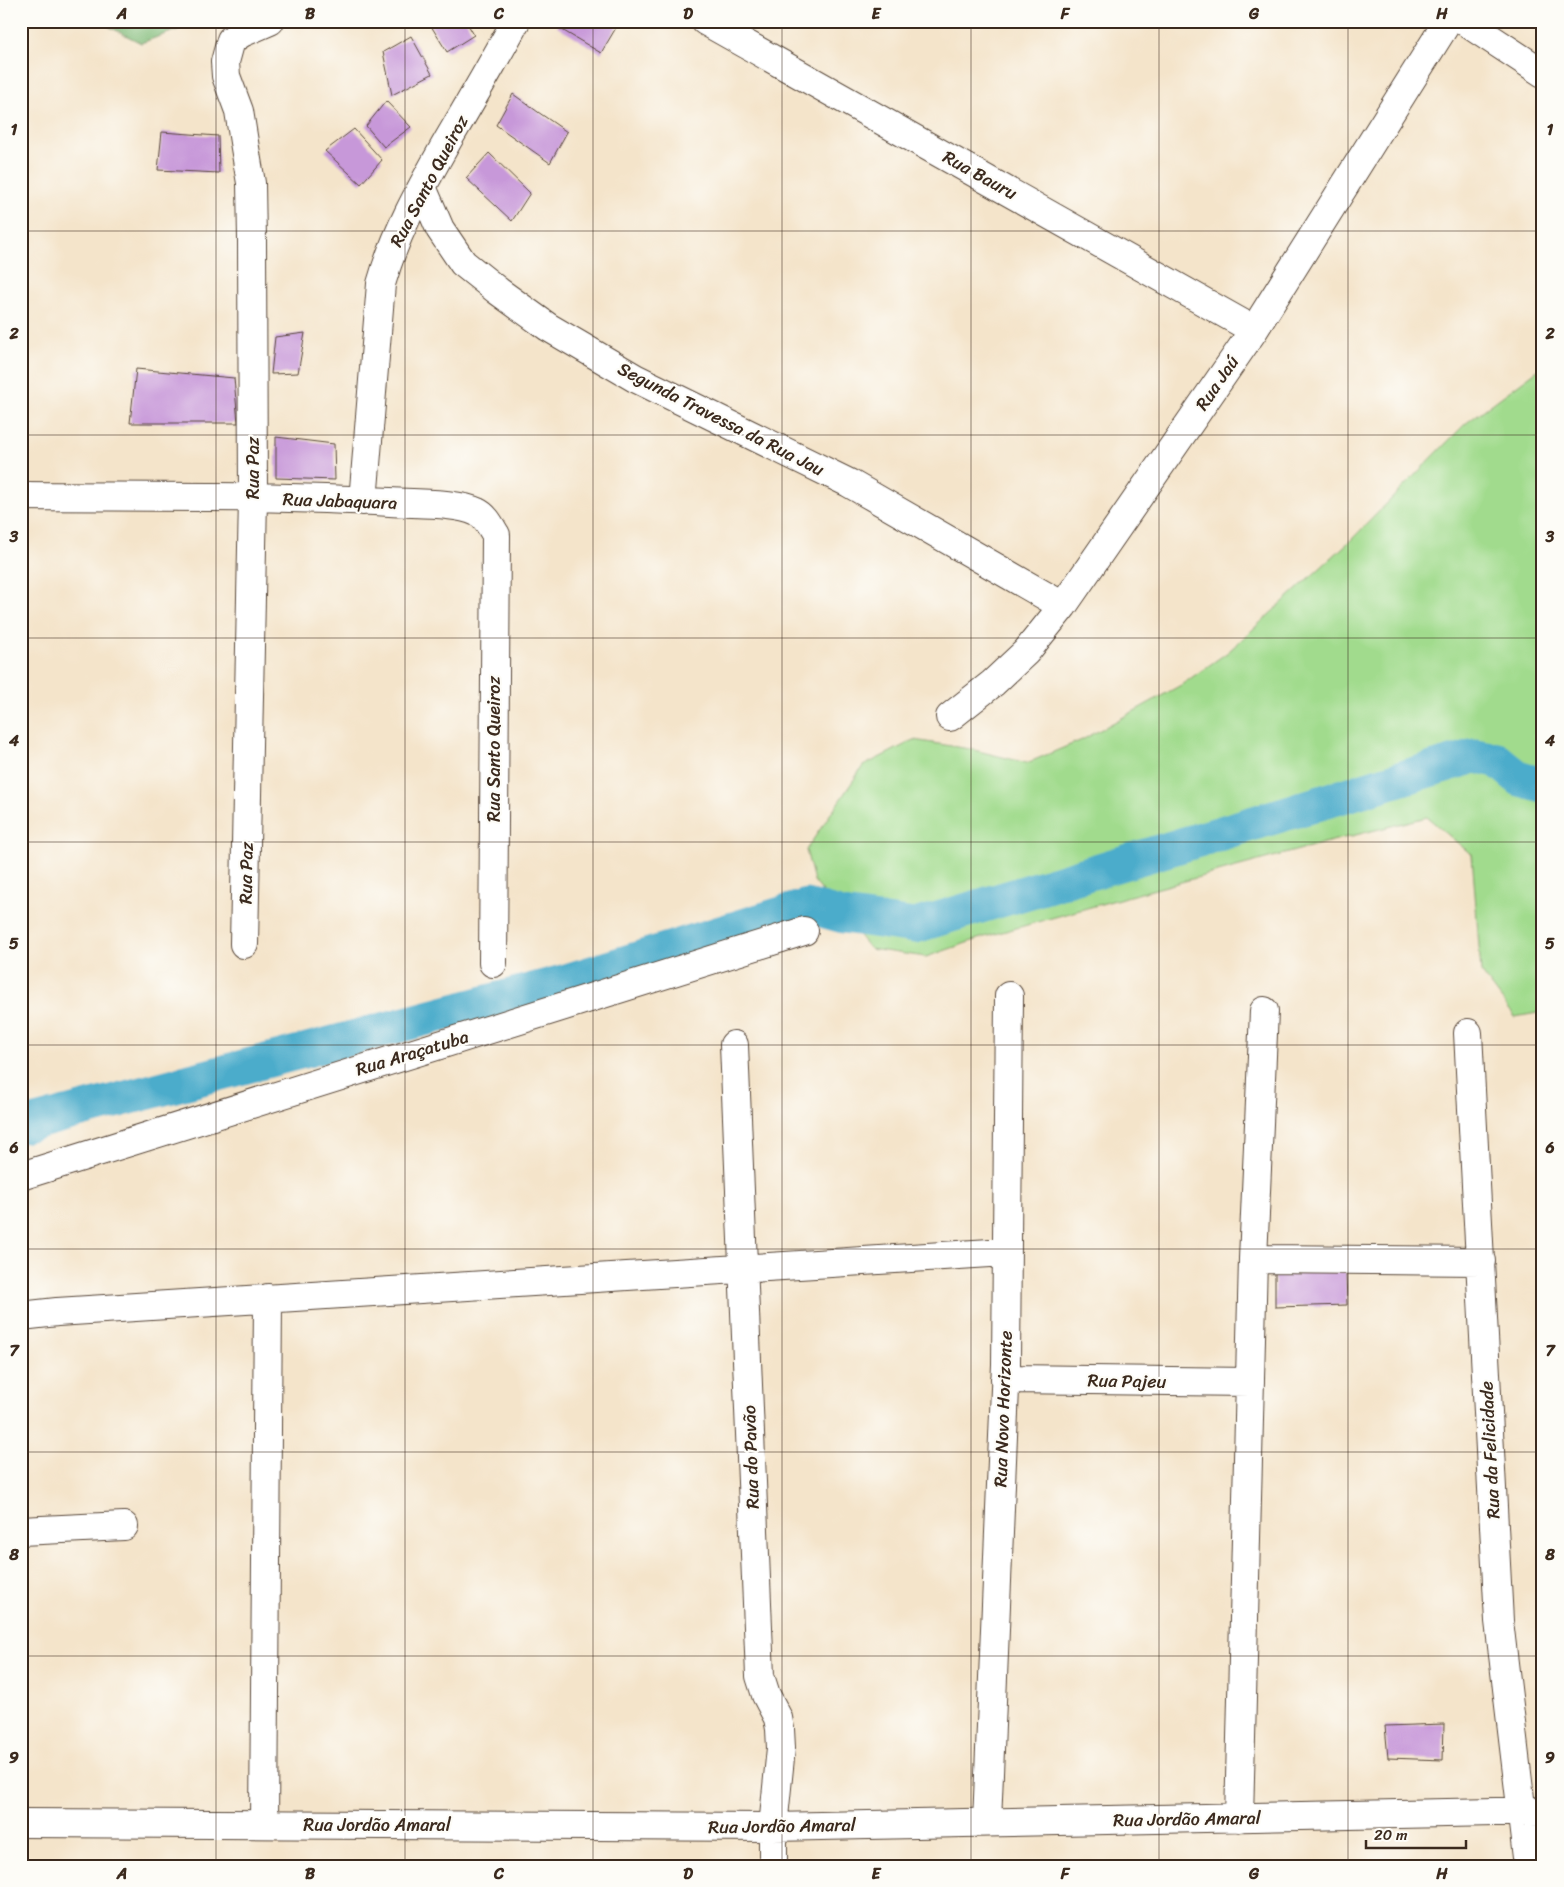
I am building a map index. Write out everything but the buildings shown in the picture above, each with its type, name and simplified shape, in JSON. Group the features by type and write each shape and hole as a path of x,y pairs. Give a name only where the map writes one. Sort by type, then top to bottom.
{"street":[{"name":"Rua Paz","path":"244,944 253,498 251,183 240,112 226,76 225,62 231,40 270,21"},
{"name":"Rua Santo Queiroz","path":"363,501 381,284 397,235 516,21"},
{"name":"Rua Bauru","path":"705,21 1254,330"},
{"name":"Rua Jaú","path":"950,717 993,683 1026,652 1063,606 1254,330 1448,21"},
{"path":"1464,21 1543,73"},
{"name":"Segunda Travessa da Rua Jau","path":"422,187 440,230 463,263 548,328 635,378 849,483 1063,606"},
{"name":"Rua Jabaquara","path":"21,496 253,498 456,506 478,512 489,523 496,535"},
{"name":"Rua Santo Queiroz","path":"493,963 496,535"},
{"name":"Rua Araçatuba","path":"24,1169 804,931"},
{"name":"Rua Novo Horizonte","path":"987,1822 1005,1379 1009,996"},
{"path":"1239,1818 1253,1259 1264,1011"},
{"name":"Rua da Felicidade","path":"1468,1033 1499,1621 1533,1811 1528,1866"},
{"name":"Rua do Pavão","path":"734,1045 760,1676 766,1695 778,1718 781,1748 773,1827 773,1866"},
{"path":"21,1316 268,1298 1006,1252"},
{"path":"1253,1259 1481,1261"},
{"path":"264,1824 268,1298"},
{"name":"Rua Pajeu","path":"1005,1379 1250,1382"},
{"path":"21,1531 124,1526"},
{"name":"Rua Jordão Amaral","path":"21,1823 773,1827 1533,1811"}],"green space":[{"path":"98,21 202,21 141,43"},
{"path":"1543,366 1543,1012 1515,1017 1481,972 1472,855 1427,817 1126,897 981,938 926,957 870,949 814,881 806,850 863,766 914,740 970,749 1027,763 1082,740 1181,685 1228,652 1351,540 1465,424"}],"waterway":[{"path":"21,1126 563,982 807,906 843,916 915,926 1475,756 1497,760 1520,779 1543,785"}]}
